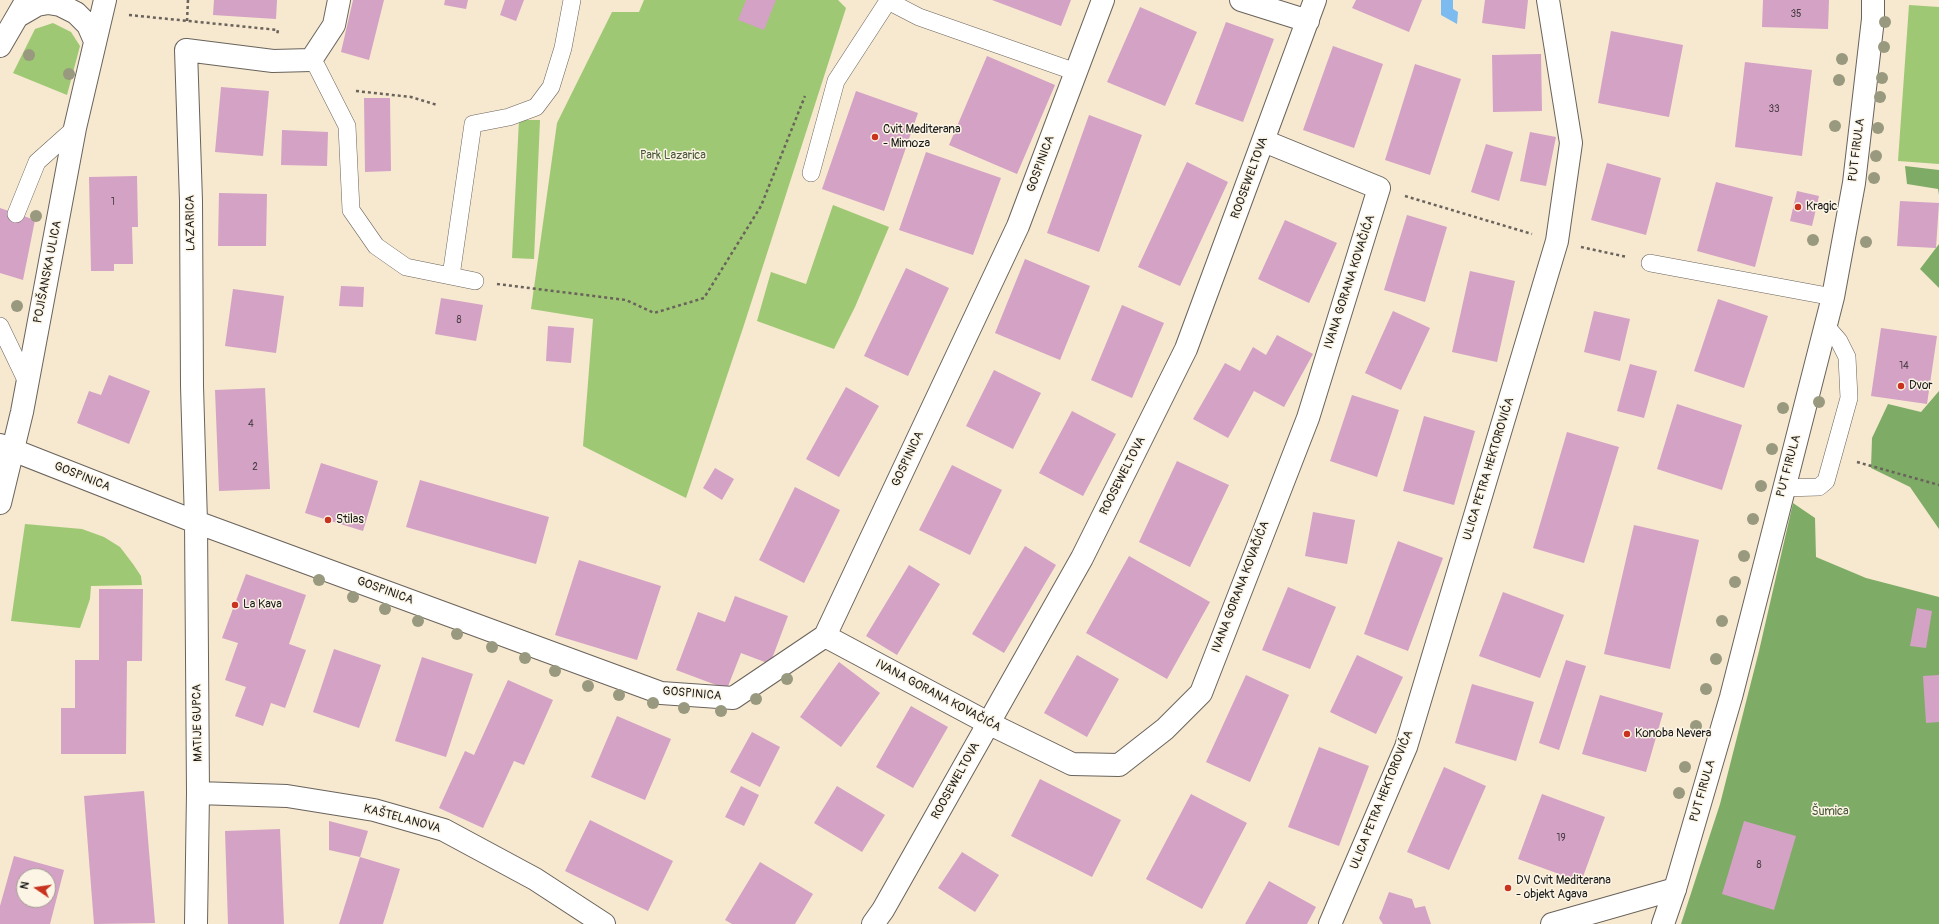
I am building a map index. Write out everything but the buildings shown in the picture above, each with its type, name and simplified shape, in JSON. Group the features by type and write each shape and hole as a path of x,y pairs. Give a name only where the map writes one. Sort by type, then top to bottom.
{"street":[{"path":"311,60 334,25 339,0"},
{"name":"GOSPINICA","path":"7,447 196,522 661,692 733,698 825,636 1018,226 1103,0"},
{"path":"1241,0 1308,22"},
{"name":"ROOSEWELTOVA","path":"873,924 883,910 1082,558 1186,349 1315,0"},
{"name":"ULICA PETRA HEKTOROVIĆA","path":"1330,924 1406,747 1556,241 1571,143 1548,0"},
{"name":"PUT FIRULA","path":"1663,924 1675,889 1731,696 1834,297 1854,183 1873,20 1873,0"},
{"path":"0,46 22,8 48,3 60,5 76,13 88,25 95,41"},
{"name":"POJIŠANSKA ULICA","path":"0,503 7,447 28,382 75,128 104,6"},
{"name":"LAZARICA","path":"196,522 192,386 191,201 186,50 273,61 311,60"},
{"path":"1264,141 1379,188"},
{"name":"IVANA GORANA KOVAČIĆA","path":"825,636 988,723 1072,764 1119,765 1164,729 1201,694 1308,418 1379,188"},
{"name":"MATIJE GUPCA","path":"196,522 198,793 196,924"},
{"name":"KAŠTELANOVA","path":"198,793 287,796 374,810 444,830 535,879 604,924"},
{"path":"1552,924 1675,889"}],"lane":[{"path":"451,276 472,124 508,117 536,107 552,87 563,48 572,0"},
{"path":"810,173 836,81 888,1 919,16 1076,72"},
{"path":"311,60 317,67 347,126 351,210 376,246 406,267 475,281"},
{"path":"16,214 37,162 75,128"},
{"path":"1650,263 1834,297"},
{"path":"0,326 28,382"},
{"path":"1784,488 1819,487 1826,481 1849,398 1847,357 1839,341 1826,326"}],"path":[{"path":"187,21 188,0"},
{"path":"104,6 187,21 278,30"},
{"path":"329,91 368,91 411,97 437,105"},
{"path":"475,281 626,300 654,313 704,298 761,206 805,96"},
{"path":"1379,188 1556,241"},
{"path":"1856,462 1939,485"}],"green space":[{"name":"Park Lazarica","path":"644,0 838,0 846,8 743,328 686,498 583,446 593,319 531,309 557,123 612,12 639,12"},
{"path":"1909,5 1939,7 1939,164 1898,161"},
{"path":"53,23 71,32 80,46 67,95 13,73 35,29"},
{"path":"519,120 540,120 534,259 512,258"},
{"path":"1905,166 1939,170 1939,195 1938,189 1907,184"},
{"path":"833,205 889,227 855,307 834,349 757,321 771,272 806,284"},
{"path":"1939,244 1939,288 1920,269"},
{"path":"1939,391 1939,529 1910,487 1871,468 1872,438 1888,404 1921,412"},
{"name":"Šumica","path":"1793,503 1815,518 1816,557 1866,578 1939,597 1939,924 1681,924 1720,804 1759,651"},
{"path":"25,524 82,529 104,537 120,547 141,576 142,585 91,586 90,599 80,628 11,621"}],"water":[{"path":"1441,0 1453,0 1453,9 1458,12 1457,24 1441,15"}],"place":[{"name":"Cvit Mediterana - Mimoza","path":"875,137"},
{"name":"Kragic","path":"1798,207"},
{"name":"Dvor","path":"1901,386"},
{"name":"Stilas","path":"328,520"},
{"name":"La Kava","path":"235,605"},
{"name":"Konoba Nevera","path":"1627,734"},
{"name":"DV Cvit Mediterana - objekt Agava","path":"1508,888"}]}
